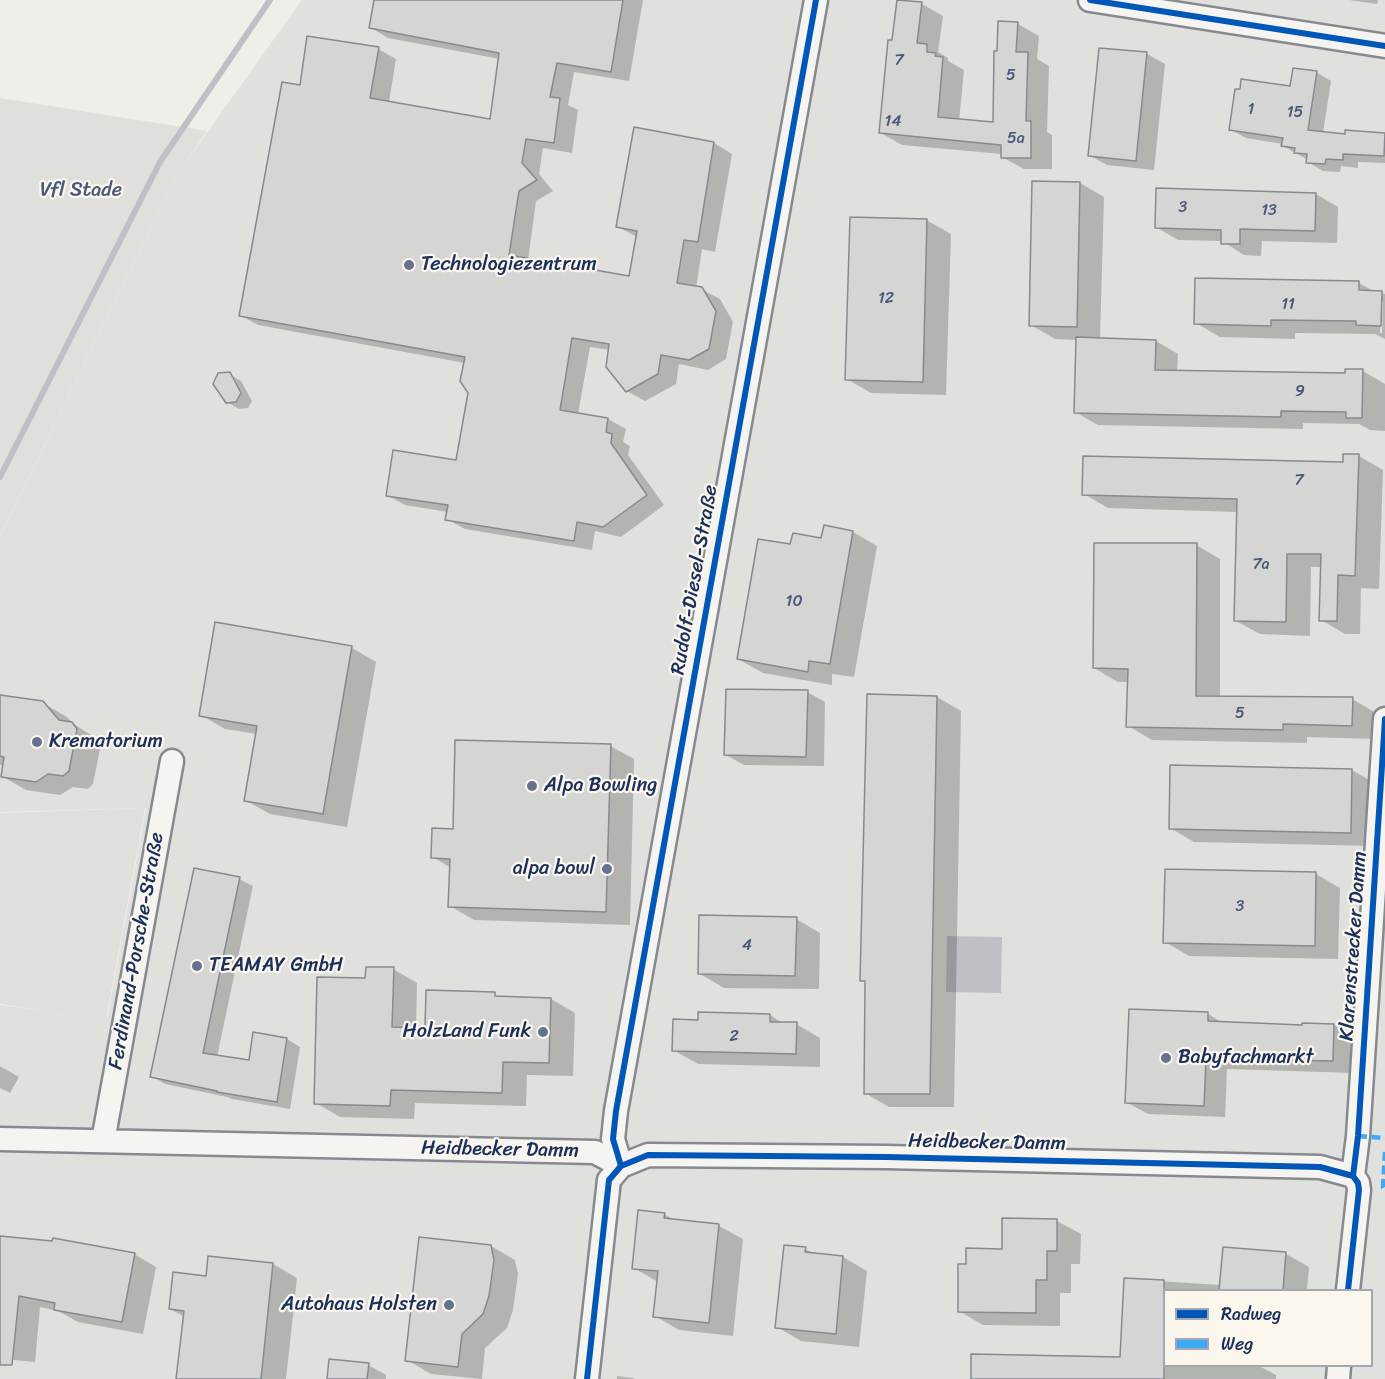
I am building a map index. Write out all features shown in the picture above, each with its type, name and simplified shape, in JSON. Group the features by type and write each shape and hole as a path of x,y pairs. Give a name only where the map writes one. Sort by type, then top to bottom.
{"street":[{"name":"Rudolf-Diesel-Straße","path":"621,1166 613,1139 616,1112 816,0"},
{"path":"1090,0 1385,46"},
{"name":"Klarenstrecker Damm","path":"1348,1289 1359,1190 1358,1183 1353,1176 1358,1136 1385,719"},
{"name":"Ferdinand-Porsche-Straße","path":"103,1141 172,761"},
{"name":"Heidbecker Damm","path":"0,1139 595,1152 621,1166 648,1155 886,1157 1320,1167 1353,1176"},
{"path":"587,1379 606,1198 609,1180 621,1166"}],"shaded area":[{"path":"302,0 1385,0 1385,1379 0,1379 0,1005 107,1019 146,808 0,812 0,536 178,173"},
{"path":"947,936 1002,937 1001,993 946,992"}],"green space":[{"name":"Vfl Stade","path":"0,98 207,131 178,173 0,535"},
{"path":"145,808 106,1020 0,1004 0,813"}],"building":[{"name":"Technologiezentrum","path":"374,0 623,0 611,72 557,63 550,97 560,98 554,143 526,139 522,163 537,180 519,191 509,255 629,276 637,231 616,227 634,127 714,142 698,242 684,240 677,283 702,287 716,311 709,349 689,360 661,355 658,374 626,392 606,367 609,344 572,338 560,410 608,418 606,432 612,434 611,443 647,495 603,527 577,522 574,541 445,520 448,505 386,496 393,450 456,460 468,393 460,381 465,357 239,316 282,82 300,85 307,36 379,47 370,98 490,119 499,53 369,28"},
{"path":"897,0 922,2 917,43 927,44 927,52 943,57 938,117 993,122 994,51 997,51 998,21 1018,22 1016,52 1028,52 1026,121 1031,121 1031,158 1001,158 1001,145 879,133 888,40 892,40"},
{"path":"1099,48 1147,52 1136,161 1088,156"},
{"path":"1293,68 1317,71 1308,130 1345,134 1345,130 1385,133 1384,156 1343,154 1343,160 1326,159 1325,164 1306,163 1307,154 1294,153 1295,148 1281,146 1283,138 1229,130 1235,89 1240,89 1241,79 1290,86"},
{"path":"1032,181 1080,182 1077,327 1029,326"},
{"path":"1156,188 1316,193 1315,231 1240,229 1240,244 1221,244 1221,230 1155,228"},
{"path":"850,217 927,219 923,382 845,380"},
{"path":"1195,278 1359,281 1359,290 1382,291 1381,326 1356,325 1356,321 1271,320 1271,326 1194,324"},
{"path":"1076,337 1156,340 1155,370 1345,373 1345,369 1363,369 1362,418 1346,418 1346,412 1281,411 1281,417 1074,413"},
{"path":"230,372 241,393 236,402 226,403 213,384 218,373"},
{"path":"1343,454 1359,454 1355,576 1338,575 1337,621 1319,621 1321,554 1287,554 1286,622 1234,621 1237,499 1082,495 1083,456 1343,462"},
{"path":"824,525 853,531 830,664 809,661 808,672 737,659 758,539 790,544 793,533 821,538"},
{"path":"1094,543 1197,543 1196,696 1353,697 1352,726 1283,724 1283,730 1126,727 1128,669 1093,668"},
{"path":"215,622 352,646 323,814 244,801 257,726 199,716"},
{"path":"726,689 808,690 806,757 724,755"},
{"path":"867,694 937,696 930,1094 864,1094 865,981 860,981"},
{"name":"Krematorium","path":"0,695 43,701 59,720 72,722 77,729 69,771 63,776 48,774 36,782 1,777 4,757 0,756"},
{"name":"Alpa Bowling","path":"455,740 611,744 606,912 448,907 450,859 431,858 432,828 453,829"},
{"path":"1170,765 1352,769 1351,833 1169,829"},
{"name":"TEAMAY GmbH","path":"194,868 240,877 203,1053 249,1060 253,1032 287,1038 277,1102 150,1077"},
{"path":"1165,869 1316,872 1315,946 1163,943"},
{"path":"699,915 797,917 795,976 698,974"},
{"path":"366,967 394,967 392,1027 425,1028 426,990 495,992 495,996 551,998 549,1063 503,1062 502,1093 391,1090 390,1106 314,1104 317,977 365,978"},
{"name":"Babyfachmarkt","path":"1129,1009 1208,1012 1208,1021 1334,1024 1333,1061 1206,1058 1204,1106 1125,1103"},
{"path":"698,1012 770,1014 770,1022 797,1022 796,1054 672,1051 673,1019 698,1020"},
{"path":"638,1210 665,1213 664,1218 719,1224 709,1323 653,1317 658,1271 632,1269"},
{"path":"1002,1218 1057,1219 1057,1251 1047,1251 1047,1280 1036,1280 1036,1313 958,1312 958,1264 966,1264 966,1248 1002,1249"},
{"path":"0,1236 52,1241 53,1238 135,1253 122,1322 54,1310 55,1303 19,1296 12,1365 0,1365"},
{"name":"Autohaus Holsten","path":"419,1237 491,1245 494,1260 489,1296 483,1314 462,1334 458,1367 405,1361"},
{"path":"784,1245 806,1247 805,1252 843,1256 836,1334 775,1328"},
{"path":"1223,1247 1286,1252 1283,1289 1219,1289"},
{"path":"208,1256 273,1263 261,1379 176,1379 184,1311 169,1309 173,1272 206,1276"},
{"path":"1124,1278 1164,1280 1164,1379 971,1379 971,1354 1120,1357"},
{"path":"329,1359 369,1363 367,1379 327,1379"}],"waterway":[{"path":"0,477 160,162 270,0"}],"marked path":[{"path":"1358,1136 1385,1138"},
{"path":"1385,1152 1383,1187 1385,1190"}],"cycle path":[{"path":"621,1166 613,1139 616,1111 816,0"},
{"path":"1090,0 1385,46"},
{"path":"1353,1176 1358,1136 1385,719"},
{"path":"587,1379 609,1180 621,1166 648,1155 886,1157 1320,1167 1353,1176"},
{"path":"1348,1289 1359,1190 1358,1183 1353,1176"}],"place":[{"name":"Technologiezentrum","path":"409,265"},
{"name":"Krematorium","path":"37,742"},
{"name":"Alpa Bowling","path":"532,786"},
{"name":"alpa bowl","path":"607,869"},
{"name":"TEAMAY GmbH","path":"197,966"},
{"name":"HolzLand Funk","path":"543,1032"},
{"name":"Babyfachmarkt","path":"1166,1058"},
{"name":"Autohaus Holsten","path":"449,1305"}]}
